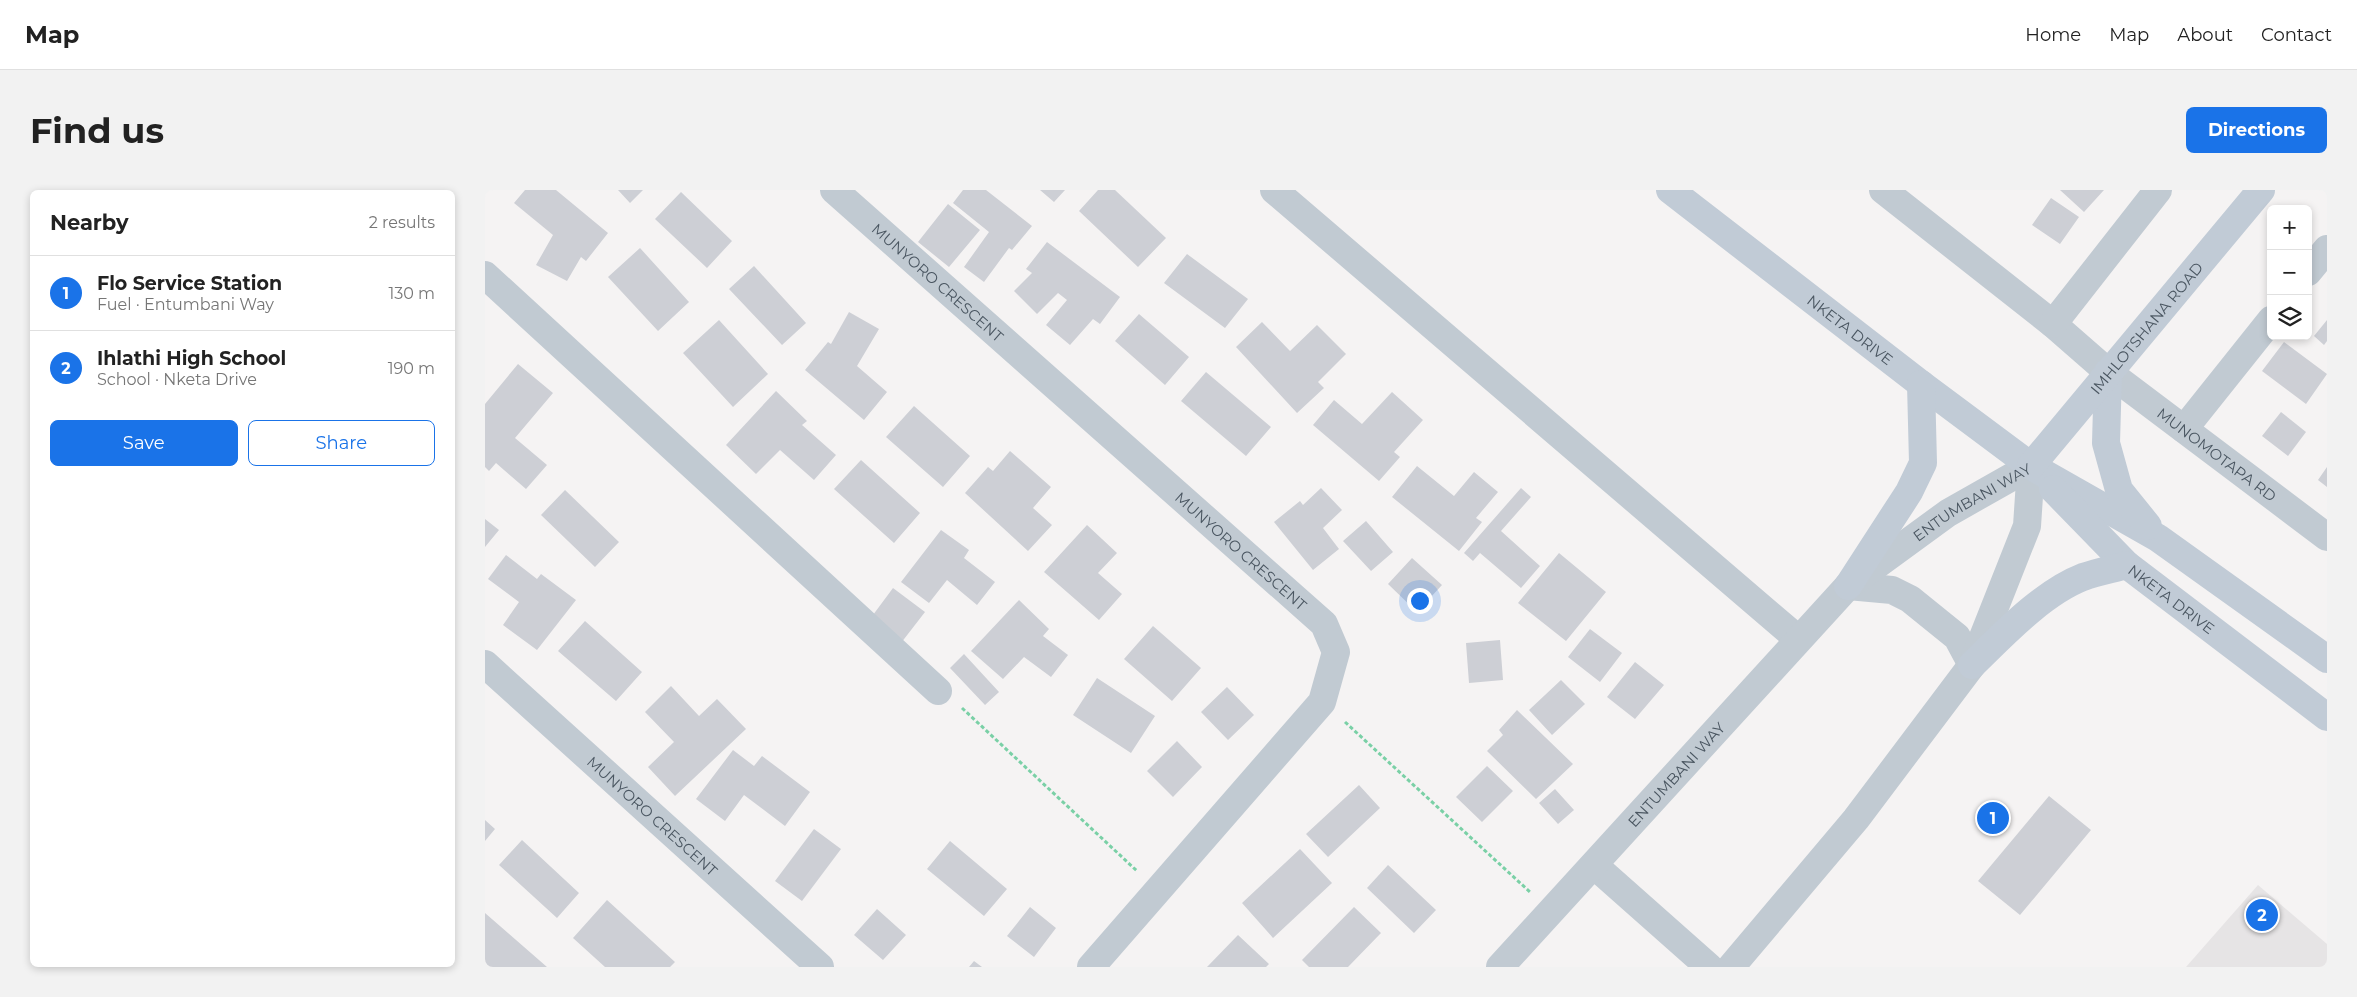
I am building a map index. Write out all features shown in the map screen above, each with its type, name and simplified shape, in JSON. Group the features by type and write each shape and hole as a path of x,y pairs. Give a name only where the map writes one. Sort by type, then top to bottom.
{"street":[{"name":"MUNYORO CRESCENT","path":"834,190 1323,624 1336,652 1322,702 1091,967"},
{"path":"1274,190 1798,639"},
{"name":"NKETA DRIVE","path":"1670,190 1921,384 2031,466 2158,538 2327,659"},
{"name":"MUNOMOTAPA RD","path":"1883,190 2053,324 2108,372 2327,537"},
{"path":"2053,324 2158,190"},
{"name":"IMHLOTSHANA ROAD","path":"2031,466 2261,190"},
{"path":"2312,267 2327,249"},
{"path":"485,274 938,690"},
{"path":"2184,429 2267,325"},
{"path":"2108,372 2106,443 2119,490 2158,538"},
{"path":"1921,384 1923,463 1909,492 1848,586 1892,590 1910,599 1941,622 1957,637 1972,666 2001,637 2054,593 2082,578 2127,565"},
{"name":"ENTUMBANI WAY","path":"1500,967 1595,866 1798,639 1848,586 1948,513 2031,466"},
{"name":"ENTUMBANI WAY","path":"1731,967 1856,819 1972,666 2027,526 2031,466"},
{"name":"NKETA DRIVE","path":"2031,466 2127,565 2327,717"},
{"name":"MUNYORO CRESCENT","path":"485,664 820,967"},
{"path":"1595,866 1709,967"}],"path":[{"path":"938,690 975,718 1158,890"},
{"path":"1322,702 1551,911"}],"shaded area":[{"path":"2258,885 2327,944 2327,967 2186,967"}],"building":[{"path":"525,190 556,190 608,233 586,261 581,257 567,281 536,265 553,235 514,203"},
{"path":"618,190 643,190 630,203"},
{"path":"963,190 986,190 1032,226 1012,250 1009,248 984,282 964,267 989,232 953,203"},
{"path":"1040,190 1065,190 1054,202"},
{"path":"1098,190 1115,190 1166,238 1138,267 1079,211"},
{"path":"2060,190 2104,190 2084,212"},
{"path":"681,192 732,241 707,268 655,219"},
{"path":"2051,198 2079,217 2060,244 2032,225"},
{"path":"948,204 980,230 949,267 918,242"},
{"path":"1047,242 1120,297 1100,324 1093,319 1070,345 1046,325 1067,300 1058,293 1037,314 1014,291 1032,273 1026,269"},
{"path":"640,248 689,302 658,331 608,277"},
{"path":"1187,254 1248,299 1225,328 1164,283"},
{"path":"754,266 806,323 782,345 729,289"},
{"path":"849,312 879,329 857,366 887,392 864,420 805,370 828,342 831,344"},
{"path":"1139,314 1189,357 1165,385 1115,341"},
{"path":"719,320 768,374 733,407 683,353"},
{"path":"2327,320 2327,341 2324,345 2314,336"},
{"path":"1262,322 1290,351 1317,325 1346,354 1318,382 1324,388 1297,413 1236,347"},
{"path":"2284,342 2327,374 2306,404 2262,371"},
{"path":"518,364 553,393 515,438 547,465 526,489 496,463 489,471 485,467 485,404"},
{"path":"1206,372 1271,427 1246,456 1181,401"},
{"path":"776,391 807,421 802,425 836,455 814,480 780,450 756,474 726,445"},
{"path":"1392,392 1423,420 1394,452 1400,457 1379,481 1313,425 1334,400 1362,424"},
{"path":"914,406 970,456 943,487 886,437"},
{"path":"2281,412 2306,432 2288,456 2262,436"},
{"path":"1010,451 1051,487 1033,508 1052,525 1028,551 965,493 988,467 993,471"},
{"path":"861,460 920,513 894,543 834,489"},
{"path":"1417,466 1454,496 1474,472 1498,492 1476,518 1482,522 1459,551 1392,497"},
{"path":"2327,467 2327,487 2318,480"},
{"path":"1321,488 1342,510 1323,528 1339,549 1313,570 1274,522 1300,501 1303,505"},
{"path":"1521,488 1531,497 1501,531 1540,566 1521,588 1480,553 1473,561 1464,553"},
{"path":"565,490 619,542 595,567 541,515"},
{"path":"485,519 499,530 485,547"},
{"path":"1366,521 1393,552 1371,571 1343,541"},
{"path":"1087,525 1117,553 1098,573 1122,594 1099,620 1044,572"},
{"path":"941,530 969,550 964,558 995,582 977,605 947,580 929,603 901,582"},
{"path":"1559,553 1606,592 1566,641 1518,603"},
{"path":"506,555 537,579 541,574 576,600 537,650 503,625 519,602 488,579"},
{"path":"1412,558 1442,585 1417,612 1388,584"},
{"path":"893,588 925,612 901,643 870,619"},
{"path":"1019,600 1049,629 1043,636 1068,655 1051,677 1024,657 1003,679 971,651"},
{"path":"585,621 642,672 616,701 558,651"},
{"path":"1153,626 1201,668 1172,701 1124,659"},
{"path":"1590,629 1622,653 1600,682 1568,657"},
{"path":"1500,640 1503,680 1469,683 1466,643"},
{"path":"964,654 999,692 985,705 950,668"},
{"path":"1635,662 1664,685 1635,719 1607,697"},
{"path":"1097,678 1155,716 1131,753 1073,715"},
{"path":"1561,680 1585,704 1552,735 1529,710"},
{"path":"671,686 699,716 717,699 746,729 675,796 648,767 674,742 645,712"},
{"path":"1227,687 1254,715 1228,740 1201,712"},
{"path":"1517,710 1573,764 1536,799 1487,751 1503,735 1499,730"},
{"path":"1177,741 1202,767 1173,797 1147,771"},
{"path":"733,750 754,766 762,756 810,792 785,826 744,795 725,821 696,799"},
{"path":"1487,766 1513,791 1482,822 1456,797"},
{"path":"1359,785 1380,808 1328,857 1306,834"},
{"path":"1555,789 1574,810 1558,824 1539,803"},
{"path":"2049,796 2091,830 2020,915 1978,881"},
{"path":"485,820 495,829 485,841"},
{"path":"814,829 841,849 802,901 775,881"},
{"path":"522,840 579,893 557,918 499,865"},
{"path":"950,841 1007,889 984,916 927,869"},
{"path":"1300,849 1332,883 1273,938 1242,903"},
{"path":"1388,865 1436,910 1414,933 1367,888"},
{"path":"607,900 675,962 670,967 605,967 573,938"},
{"path":"1030,907 1056,928 1034,957 1007,936"},
{"path":"1354,907 1381,933 1348,967 1309,967 1302,960"},
{"path":"877,909 906,935 883,960 854,935"},
{"path":"485,913 547,967 485,967"},
{"path":"1238,935 1269,964 1266,967 1207,967"},
{"path":"974,961 982,967 969,967"}],"place":[{"name":"Flo Service Station","path":"1993,818"},
{"name":"Ihlathi High School","path":"2262,915"}]}
